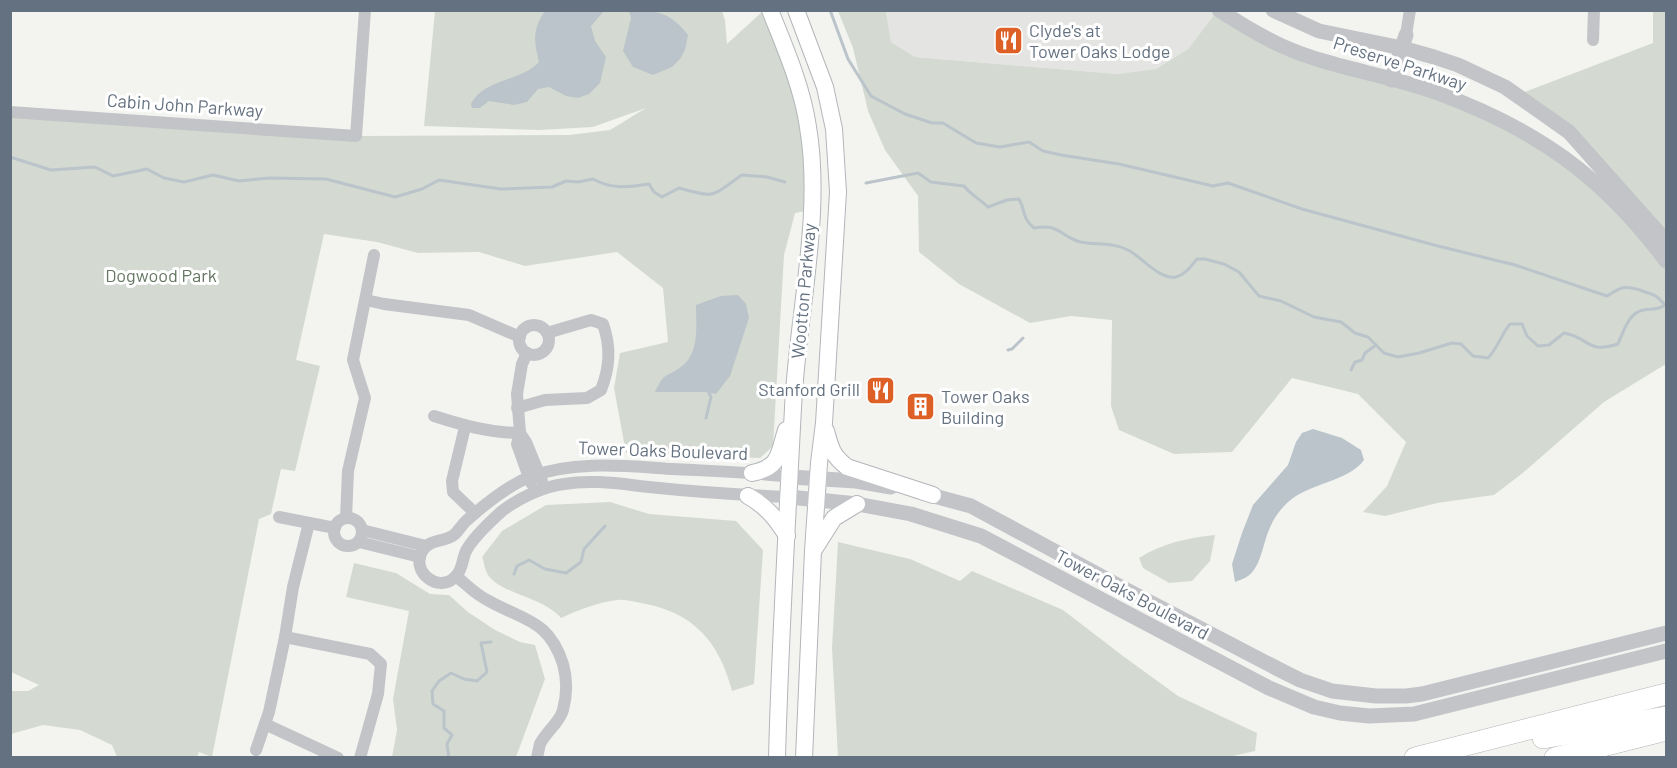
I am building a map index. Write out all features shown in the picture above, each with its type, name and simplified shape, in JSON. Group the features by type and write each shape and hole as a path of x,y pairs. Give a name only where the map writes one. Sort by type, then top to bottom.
{"highway":[{"path":"1415,758 1666,694"},
{"path":"1424,758 1666,717"},
{"path":"1555,758 1666,730"}],"main road":[{"name":"Wootton Parkway","path":"770,10 791,63 803,106 808,127 811,168 810,234 793,406 780,643 777,758"},
{"name":"Wootton Parkway","path":"796,10 825,87 834,129 838,192 824,423 813,551 804,758"},
{"path":"752,473 769,469 776,462 793,406"},
{"path":"824,423 835,458 847,466 933,495"},
{"path":"747,495 762,504 777,519 787,536"},
{"path":"813,551 832,520 857,504"}],"street":[{"name":"Cabin John Parkway","path":"10,112 356,136 365,10"},
{"name":"Preserve Parkway","path":"1219,10 1283,46 1356,70 1435,92 1533,136 1586,174 1618,203 1647,235 1666,261"},
{"name":"Preserve Parkway","path":"1273,10 1319,31 1404,41 1505,87 1569,132 1666,241"},
{"path":"1392,80 1404,41 1410,10"},
{"path":"1593,40 1594,10"},
{"path":"1586,174 1598,164"},
{"path":"346,518 348,471 365,399 353,360 374,255"},
{"path":"366,300 469,315 520,337"},
{"path":"517,408 545,400 587,398 601,390 607,375 609,341 603,324 591,320 548,333"},
{"path":"531,326 540,327 548,333 549,344 546,350 538,355 527,353 520,344 520,337 524,330 531,326"},
{"path":"527,353 522,364 517,394 520,433 517,444 540,491"},
{"path":"434,416 465,426 520,433"},
{"path":"465,426 452,481 453,492 475,513"},
{"name":"Tower Oaks Boulevard","path":"423,551 454,535 475,513 503,491 534,476 582,465 752,473 856,481 933,495 971,506 1278,669 1300,680 1332,691 1376,696 1422,694 1666,633"},
{"name":"Tower Oaks Boulevard","path":"456,576 467,548 502,512 540,491 563,484 621,483 857,504 911,514 981,536 1269,688 1314,707 1340,713 1369,716 1414,714 1666,651"},
{"path":"279,517 335,528"},
{"path":"346,518 357,521 360,536 350,547 340,544 336,540 335,528 346,518"},
{"path":"256,750 266,724 285,637 293,587 309,523"},
{"path":"360,536 423,551 422,571 431,580 444,583 456,576 489,602 518,614 541,628 554,642 558,649 566,683 563,712 540,743 537,758"},
{"path":"285,637 370,654 381,664 378,694 360,758"},
{"path":"266,724 338,758"}],"shaded area":[{"path":"545,11 604,11 591,26 595,41 606,57 600,83 589,94 578,98 566,96 549,87 538,89 527,102 514,105 489,101 480,108 472,108 471,104 484,90 523,73 539,62 535,36"},
{"path":"629,11 662,14 675,21 688,35 685,50 672,67 653,75 633,67 623,51 631,18"},
{"path":"886,11 1217,11 1188,49 1156,69 1117,74 915,57 891,42"},
{"path":"738,295 746,304 749,318 730,376 716,394 655,392 663,378 681,367 691,354 696,339 696,305 721,296"},
{"path":"1313,429 1342,438 1361,450 1364,460 1348,473 1306,491 1287,503 1272,522 1256,567 1248,576 1235,582 1232,564 1253,505 1288,465 1296,442 1302,433"}],"green space":[{"name":"Dogwood Park","path":"435,11 722,11 727,44 763,11 791,63 811,210 795,213 784,255 773,446 760,458 626,453 614,388 620,353 668,342 663,288 617,252 525,266 479,252 418,253 377,242 324,234 296,360 320,366 295,471 281,469 271,514 259,519 212,757 199,752 197,757 117,757 112,745 80,730 43,725 11,734 11,691 28,691 39,685 11,672 11,112 356,136 569,135 610,130 646,108 593,127 539,130 424,126"},
{"path":"838,11 886,11 891,42 915,57 1117,74 1156,69 1188,49 1217,11 1283,46 1435,92 1561,155 1666,261 1666,364 1604,402 1524,472 1494,495 1437,503 1385,516 1363,512 1387,486 1406,442 1358,394 1292,378 1232,452 1174,454 1119,430 1111,406 1112,320 1071,316 1030,323 959,284 919,252 918,196 885,150 868,111 853,48"},
{"path":"1653,11 1666,11 1666,241 1522,93 1653,43"},
{"path":"610,502 649,514 736,521 763,550 754,684 732,691 720,657 701,632 689,622 659,607 630,601 611,601 596,604 561,618 544,605 502,587 487,573 482,557 502,531 546,505"},
{"path":"1215,535 1210,561 1192,581 1169,583 1143,568 1139,558 1157,548 1176,542"},
{"path":"838,542 910,559 960,581 972,571 1063,610 1178,696 1257,733 1255,751 1224,758 838,757 832,648"},
{"path":"354,563 396,573 430,594 449,595 468,612 495,630 520,642 535,645 545,679 516,757 392,757 397,730 393,699 409,611 346,597"}],"waterway":[{"path":"830,10 848,59 871,96 905,114 932,123 943,123 976,143 1000,147 1029,142 1043,151 1061,155 1119,164 1213,186 1228,183 1302,209 1515,265 1607,296 1626,287 1635,288 1656,296 1665,305 1634,314 1618,344 1608,347 1594,346 1564,333 1549,345 1538,346 1527,336 1522,324 1510,324 1488,358 1473,356 1461,344 1452,343 1398,357 1384,353 1368,337 1355,333 1341,322 1314,317 1281,301 1259,296 1239,272 1224,264 1197,259 1188,270 1176,277 1170,277 1163,275 1121,247 1077,241 1049,227 1034,228 1025,217 1019,199 1007,200 988,207 964,186 931,182 918,173 866,183"},
{"path":"10,157 51,170 95,167 113,176 147,169 164,178 184,182 213,175 239,181 269,178 326,179 395,197 422,189 439,180 501,189 552,187 566,181 578,182 593,179 614,186 649,184 654,192 662,197 679,188 701,194 713,194 742,175 767,177 785,182"},
{"path":"1008,350 1023,338"},
{"path":"1351,370 1355,362 1362,360 1365,353 1376,345"},
{"path":"706,418 711,397 709,393"},
{"path":"514,574 517,566 529,560 545,569 566,573 581,562 584,549 605,526"},
{"path":"449,758 447,744 452,735 444,728 444,711 433,704 432,691 439,681 451,673 464,679 477,681 487,672 481,643 491,642"}],"place":[{"name":"Clyde's at Tower Oaks Lodge","path":"1008,41"},
{"name":"Stanford Grill","path":"881,390"},
{"name":"Tower Oaks Building","path":"920,407"}]}
